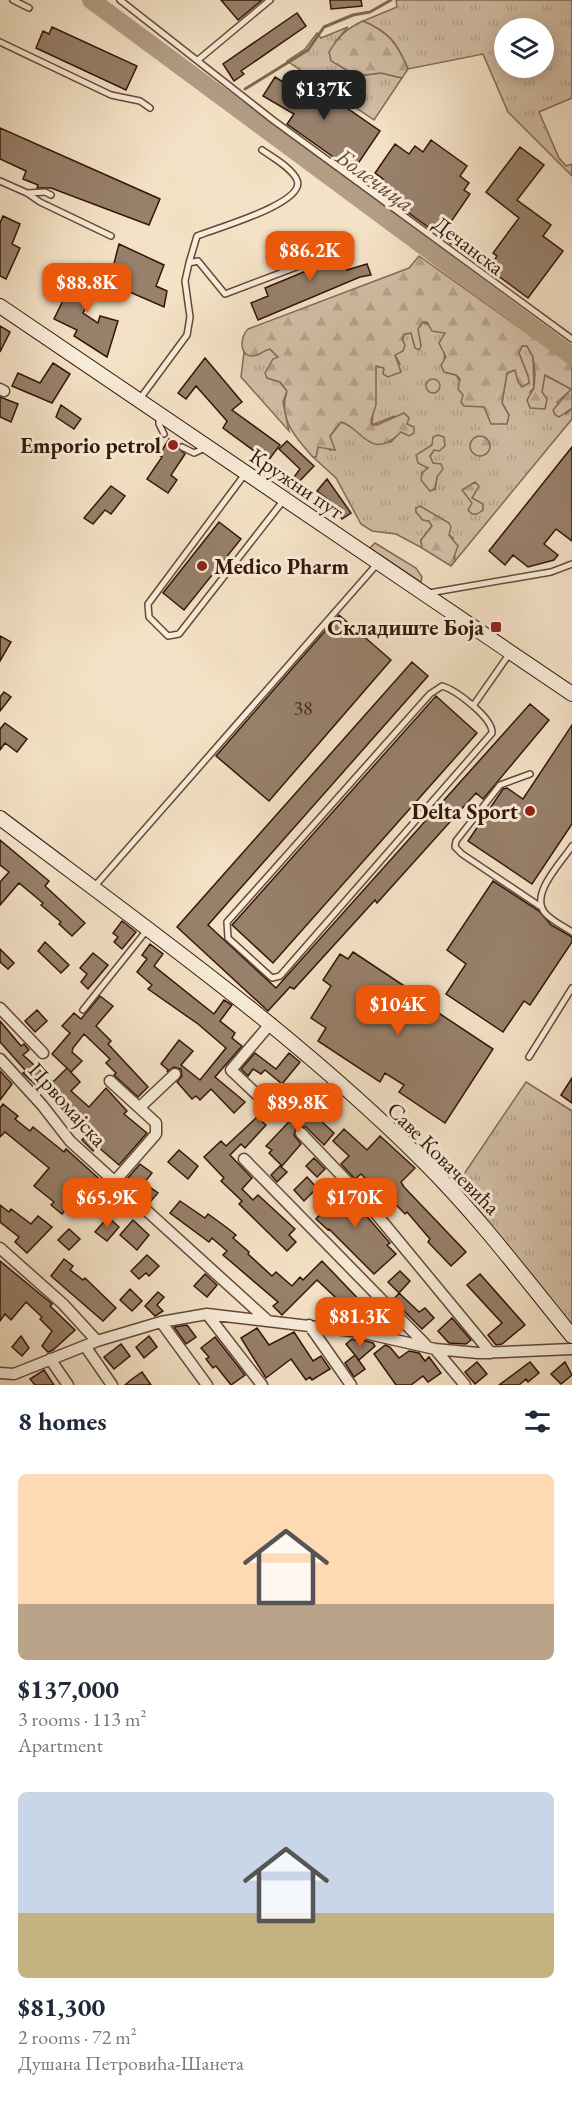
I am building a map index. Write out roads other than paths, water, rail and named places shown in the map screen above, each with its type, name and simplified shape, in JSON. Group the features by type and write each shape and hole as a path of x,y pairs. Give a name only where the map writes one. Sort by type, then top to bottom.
{"street":[{"name":"Кружни пут","path":"0,306 572,694"},
{"name":"Саве Ковачевића","path":"0,818 271,1023 424,1162 473,1215 572,1336"},
{"path":"0,1008 43,1053"},
{"path":"270,1107 231,1070 271,1023"},
{"name":"Првомајска","path":"0,1059 42,1105 70,1141 267,1320"},
{"path":"140,1107 175,1074"},
{"path":"110,1081 156,1123 156,1134 115,1181"},
{"path":"301,1133 363,1198 491,1353"},
{"path":"244,1159 431,1347 465,1385"},
{"path":"0,1248 63,1304 97,1341"},
{"path":"3,1377 97,1341 161,1323 207,1314 360,1332 431,1347 491,1353 572,1349"},
{"path":"207,1314 262,1385"},
{"path":"161,1323 207,1385"},
{"path":"309,1325 351,1385"},
{"path":"85,1346 112,1385"},
{"path":"50,1359 68,1385"}],"lane":[{"path":"13,0 29,8"},
{"name":"Дечанска","path":"120,0 273,120 572,339"},
{"path":"198,60 270,0"},
{"path":"0,42 111,95 140,101 150,108"},
{"path":"139,401 187,335 190,318 185,281 197,236 284,203 296,191 298,185 296,177 262,150"},
{"path":"0,181 111,236"},
{"path":"27,193 45,192 51,195"},
{"path":"189,263 198,261 203,265 225,294 308,263"},
{"path":"159,415 159,424 164,434"},
{"path":"182,447 194,453 206,447"},
{"path":"245,474 148,604 149,617 168,636 178,634 284,500"},
{"path":"93,888 378,562"},
{"path":"425,594 551,572 572,564"},
{"path":"474,706 510,653"},
{"path":"446,687 474,706 488,721 492,733 280,976 272,978 268,975 228,938 227,922 430,694 437,688 446,687"},
{"path":"530,774 500,785 456,841 455,847 541,907 551,918 572,932"},
{"path":"541,907 540,894 572,846"},
{"path":"83,1010 147,930"},
{"path":"529,1057 572,988"}],"waterway":[{"name":"Болечица","path":"91,0 572,356"},
{"path":"245,89 308,50 324,27 353,15 370,12 391,0"}],"place":[{"name":"Emporio petrol","path":"173,445"},
{"name":"Medico Pharm","path":"202,566"},
{"name":"Складиште Боја","path":"496,627"},
{"name":"Delta Sport","path":"530,811"}]}
